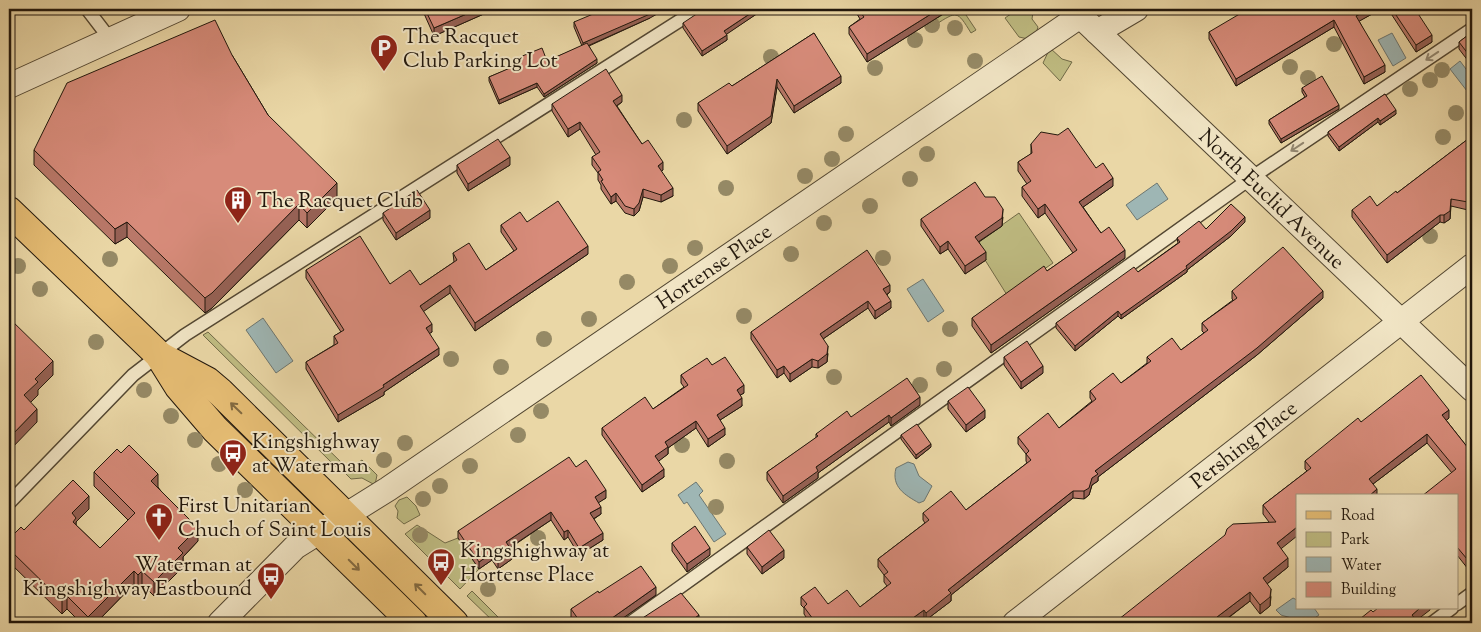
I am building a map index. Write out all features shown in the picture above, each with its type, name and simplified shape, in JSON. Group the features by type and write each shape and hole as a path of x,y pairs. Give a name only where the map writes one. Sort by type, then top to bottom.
{"main road":[{"path":"9,211 159,355 194,406 413,623"},
{"path":"159,355 207,381 220,392 454,623"}],"street":[{"path":"9,86 178,9"},
{"name":"Hortense Place","path":"220,623 287,554 319,531 388,489 1083,19 1136,9"},
{"name":"North Euclid Avenue","path":"1083,19 1472,389"},
{"name":"Pershing Place","path":"1015,623 1472,266"}],"lane":[{"path":"87,9 110,39"},
{"path":"9,503 133,375 186,335 698,9"},
{"path":"630,623 1251,178 1472,29"},
{"path":"1458,603 1472,593"},
{"path":"1432,623 1449,610"}],"green space":[{"path":"952,9 962,9 976,30 971,33 963,20 956,15 952,15 935,25 932,21"},
{"path":"1018,9 1029,9 1033,12 1032,19 1038,27 1036,33 1028,39 1019,37 1005,18"},
{"path":"1050,48 1062,59 1072,62 1060,81 1043,63"},
{"path":"1019,213 1053,263 1007,295 975,244"},
{"path":"208,332 343,464 338,469 203,335"},
{"path":"362,460 377,475 375,485 362,478 351,479 344,472"},
{"path":"407,497 416,506 420,515 404,524 397,518 398,511 395,506 399,500"},
{"path":"417,525 445,543 458,538 479,569 460,589 405,534"},
{"path":"472,591 504,623 495,623 467,596"}],"water":[{"path":"1392,33 1406,58 1393,66 1378,40"},
{"path":"1460,61 1472,77 1472,87 1467,91 1450,69"},
{"path":"1157,183 1168,199 1137,220 1126,205"},
{"path":"923,279 944,311 928,322 907,289"},
{"path":"263,318 293,361 276,373 246,330"},
{"path":"908,462 914,464 919,476 932,486 924,501 919,503 900,490 897,485 896,468"},
{"path":"696,482 703,491 699,495 726,534 714,542 687,502 684,504 678,495"},
{"path":"1293,598 1296,600 1296,610 1315,610 1319,615 1308,623 1281,615 1276,610"}],"building":[{"path":"425,9 478,9 434,28"},
{"path":"605,9 658,9 583,43 574,22"},
{"path":"704,9 757,9 724,31 727,35 702,51 683,23"},
{"path":"858,9 939,9 867,54 849,27 864,17"},
{"path":"1248,9 1369,9 1356,16 1385,65 1364,77 1334,20 1236,79 1209,32"},
{"path":"1392,9 1415,9 1432,35 1416,45"},
{"path":"215,20 232,55 268,115 337,183 307,213 299,204 205,298 127,222 115,229 34,150 67,83"},
{"path":"1472,32 1472,59 1459,42"},
{"path":"814,33 841,76 794,106 777,79 771,116 727,146 698,103 729,83 732,86"},
{"path":"587,43 597,59 544,94 537,83 499,100 489,77 517,65 515,59 542,48 547,61"},
{"path":"606,69 622,95 613,101 642,144 648,140 663,162 658,166 673,188 661,195 643,189 639,203 634,209 625,206 616,193 611,197 601,181 603,180 598,172 601,170 592,157 600,152 580,122 568,129 552,104"},
{"path":"1322,76 1339,105 1281,139 1269,120 1307,96 1302,88"},
{"path":"1385,94 1396,110 1380,121 1378,118 1339,147 1328,132"},
{"path":"1068,128 1096,168 1103,163 1113,178 1079,202 1101,233 1109,227 1125,250 991,345 972,318 1044,266 1047,271 1077,250 1045,204 1038,209 1022,187 1031,181 1018,162 1032,153 1031,144 1041,132 1058,135"},
{"path":"1472,136 1472,194 1469,196 1468,202 1451,199 1450,211 1440,215 1387,255 1352,210 1370,196 1377,206"},
{"path":"498,139 510,157 468,184 457,165"},
{"path":"975,182 985,197 995,197 1003,209 1002,218 975,237 986,252 965,266 948,241 940,247 921,219"},
{"path":"417,190 430,210 396,233 383,213"},
{"path":"558,201 588,246 475,323 450,285 420,306 432,324 426,328 439,348 383,385 384,387 338,415 306,362 338,343 334,336 344,330 306,270 360,236 390,284 410,270 420,285 457,260 453,253 469,243 486,270 517,249 501,225 520,212 527,222"},
{"path":"1231,204 1245,217 1231,231 1186,266 1187,268 1121,315 1118,311 1075,346 1056,323 1134,267 1138,272 1180,242 1177,238 1199,221 1206,229"},
{"path":"1283,247 1323,291 1257,348 1095,471 1098,474 1092,478 1089,488 1084,491 1073,491 948,590 951,593 926,613 924,610 906,623 816,623 804,607 807,604 801,597 815,587 828,604 847,590 860,607 891,583 884,575 888,572 878,559 929,520 923,513 951,491 966,510 1031,460 1026,454 1029,451 1018,437 1048,413 1059,428 1096,399 1090,391 1113,373 1121,383 1151,361 1147,357 1172,338 1181,350 1208,330 1202,323 1237,298 1232,291"},
{"path":"867,250 890,285 883,289 891,301 875,311 868,301 820,334 828,346 827,354 818,361 812,359 790,374 784,366 777,370 751,332"},
{"path":"9,318 53,361 35,379 38,382 24,395 37,409 9,438"},
{"path":"1027,341 1043,366 1021,382 1004,357"},
{"path":"725,357 744,385 737,390 742,398 717,415 725,428 708,439 696,421 665,442 668,447 655,456 664,469 642,485 602,428 645,397 653,409 688,385 681,375 707,358 712,365"},
{"path":"1421,375 1449,410 1442,415 1472,453 1472,565 1458,548 1458,494 1425,494 1456,469 1427,434 1369,479 1377,489 1371,494 1296,494 1296,528 1277,543 1288,558 1263,578 1271,589 1270,597 1260,605 1250,592 1217,617 1222,623 1114,623 1225,535 1227,529 1233,524 1276,522 1263,505 1311,468 1305,461 1358,418 1361,422"},
{"path":"907,378 920,397 891,418 889,415 816,467 818,471 783,496 767,472 818,436 816,434 847,411 851,417"},
{"path":"968,387 985,410 966,425 948,401"},
{"path":"917,424 931,444 916,455 901,435"},
{"name":"First Unitarian Chuch of Saint Louis","path":"129,445 158,474 151,481 198,528 178,548 183,553 154,582 142,571 138,575 134,571 88,617 67,596 62,601 9,549 9,539 21,527 24,530 73,480 89,496 72,513 76,518 73,522 100,548 135,513 94,472 117,449 121,453"},
{"path":"569,457 576,467 586,460 606,490 595,497 601,507 590,513 603,533 579,548 568,530 564,532 551,512 506,542 512,551 498,561 492,553 479,562 458,531"},
{"path":"695,526 710,548 687,564 672,543"},
{"path":"769,530 784,550 762,567 747,547"},
{"path":"641,566 656,587 605,623 581,623 571,609"},
{"path":"681,593 699,615 688,623 635,623"},
{"path":"1371,610 1373,612 1376,610 1418,610 1412,615 1418,623 1355,623"}],"place":[{"name":"The Racquet Club Parking Lot","path":"384,72"},
{"name":"The Racquet Club","path":"238,224"},
{"name":"Kingshighway at Waterman","path":"233,477"},
{"name":"First Unitarian Chuch of Saint Louis","path":"159,541"},
{"name":"Kingshighway at Hortense Place","path":"441,586"},
{"name":"Waterman at Kingshighway Eastbound","path":"271,600"}]}
